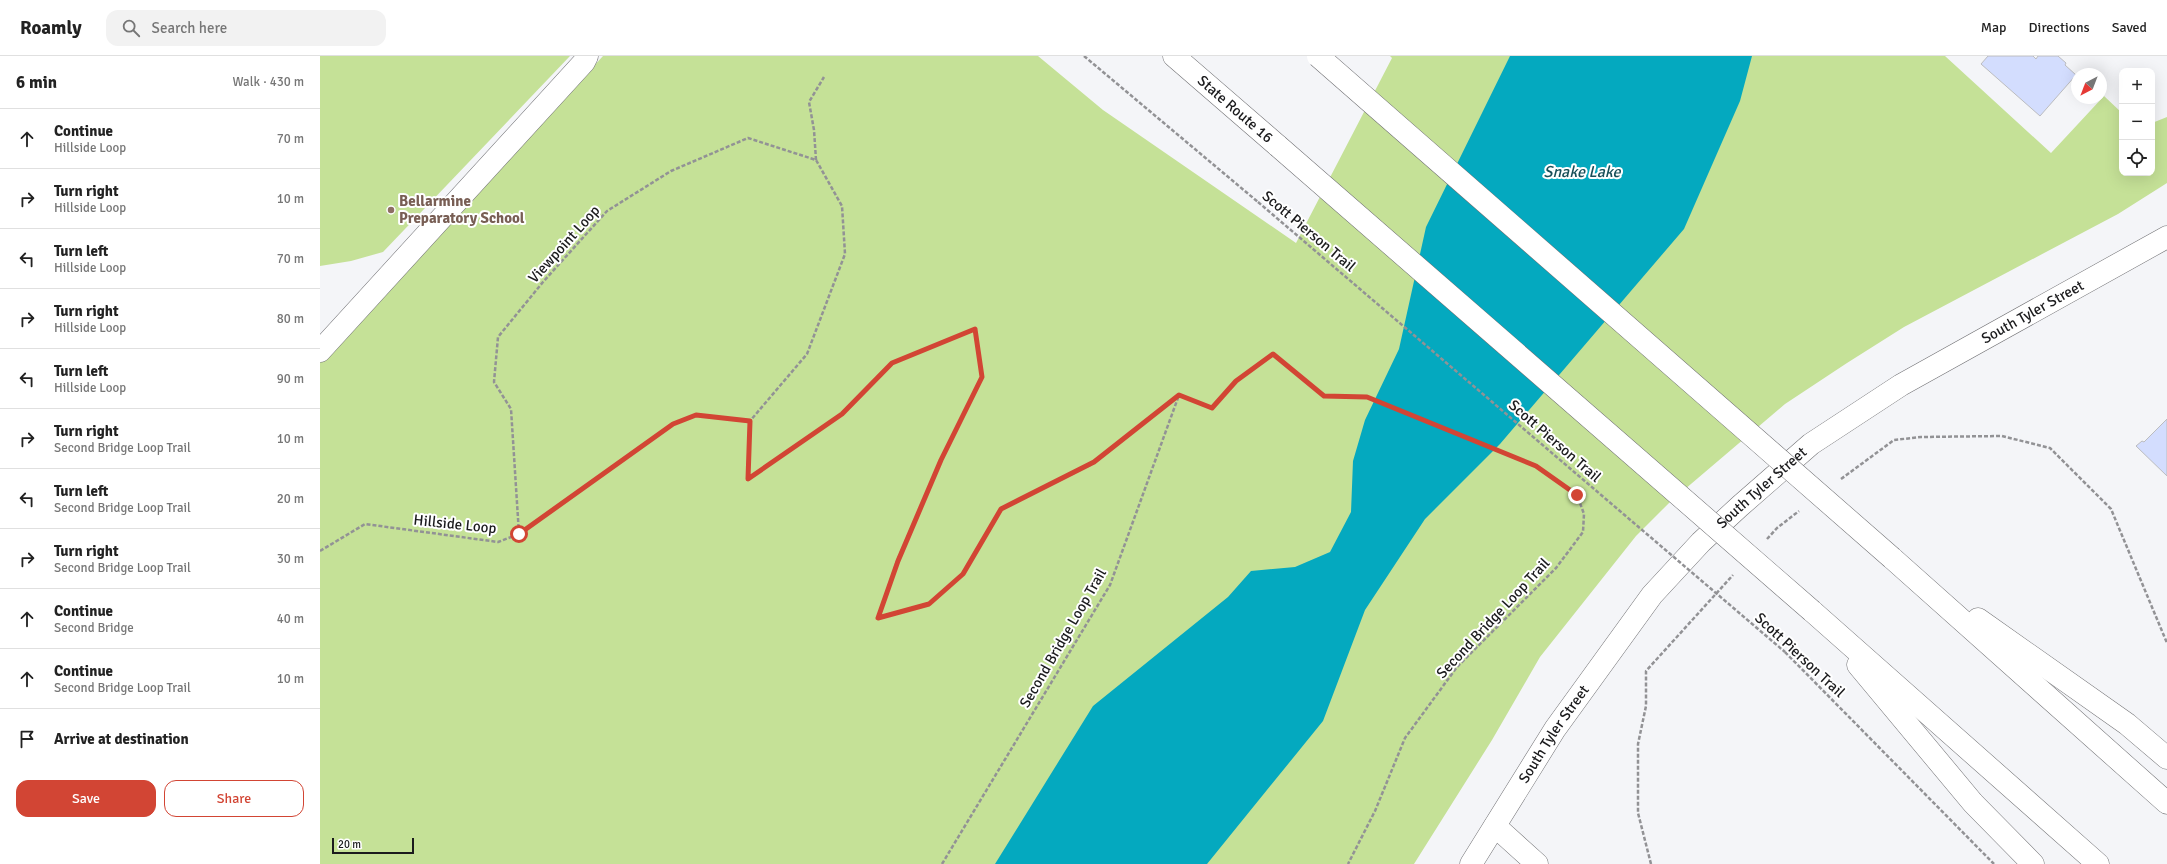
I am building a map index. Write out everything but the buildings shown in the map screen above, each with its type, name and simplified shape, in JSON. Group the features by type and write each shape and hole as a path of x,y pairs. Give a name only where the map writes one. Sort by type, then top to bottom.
{"main road":[{"path":"320,351 578,68 587,56"},
{"name":"State Route 16","path":"1174,56 1812,611"},
{"path":"1318,56 1892,558 2167,803"},
{"name":"South Tyler Street","path":"1471,864 1556,729 1652,595 1701,542 1811,444 1901,385 2167,237"},
{"path":"1892,558 2126,724 2167,758"},
{"path":"1812,611 1973,803 2033,864"},
{"path":"1812,611 2098,864"},
{"path":"1495,826 1537,864"}],"path":[{"name":"Scott Pierson Trail","path":"1084,56 1258,202 1785,652 1994,864"},
{"path":"824,77 809,102 814,130 816,160 842,206 845,254 807,354 750,421 748,479 842,414 892,363 975,329 982,377 941,460 898,561 878,618 929,604 963,574 1001,509 1094,462 1179,395"},
{"name":"Viewpoint Loop","path":"519,534 511,409 494,382 498,337 543,282 607,211 671,171 748,138 816,160"},
{"name":"Second Bridge Loop Trail","path":"942,864 1110,584 1179,395 1212,408 1236,381 1273,354 1324,396 1367,397 1536,466 1577,495 1584,514 1583,532 1556,568 1530,591 1457,667 1404,738 1375,811 1348,864"},
{"name":"Hillside Loop","path":"320,551 365,524 498,542 519,534 673,424 696,415 750,421"},
{"path":"1838,482 1894,440 1921,437 2002,436 2050,448 2087,483 2111,509 2167,643"},
{"path":"1766,540 1777,528 1801,509"},
{"path":"1651,864 1638,813 1638,744 1646,706 1646,671 1735,574"}],"green space":[{"name":"Bellarmine Preparatory School","path":"320,56 570,56 383,252 351,261 320,266"},
{"path":"603,56 1038,56 1103,110 1296,243 1392,58 1390,56 1945,56 2051,153 2097,104 2107,104 2107,99 2119,110 2119,176 2155,176 2155,122 2167,117 2167,183 2118,214 1904,327 1847,363 1785,404 1671,501 1636,536 1540,657 1492,740 1414,864 320,864 320,363"}],"water":[{"name":"Snake Lake","path":"1510,56 1752,56 1740,101 1684,229 1500,444 1425,519 1365,610 1323,721 1207,864 995,864 1093,706 1228,597 1251,571 1295,567 1330,552 1351,512 1353,461 1365,420 1399,349 1426,227"}],"place":[{"name":"Bellarmine Preparatory School","path":"391,210"}],"route":[{"path":"519,534 673,424 696,415 750,421 748,479 842,414 892,363 975,329 982,377 941,460 898,561 878,618 929,604 963,574 1001,509 1094,462 1179,395 1212,408 1236,381 1273,354 1324,396 1367,397 1536,466 1577,495"}]}
